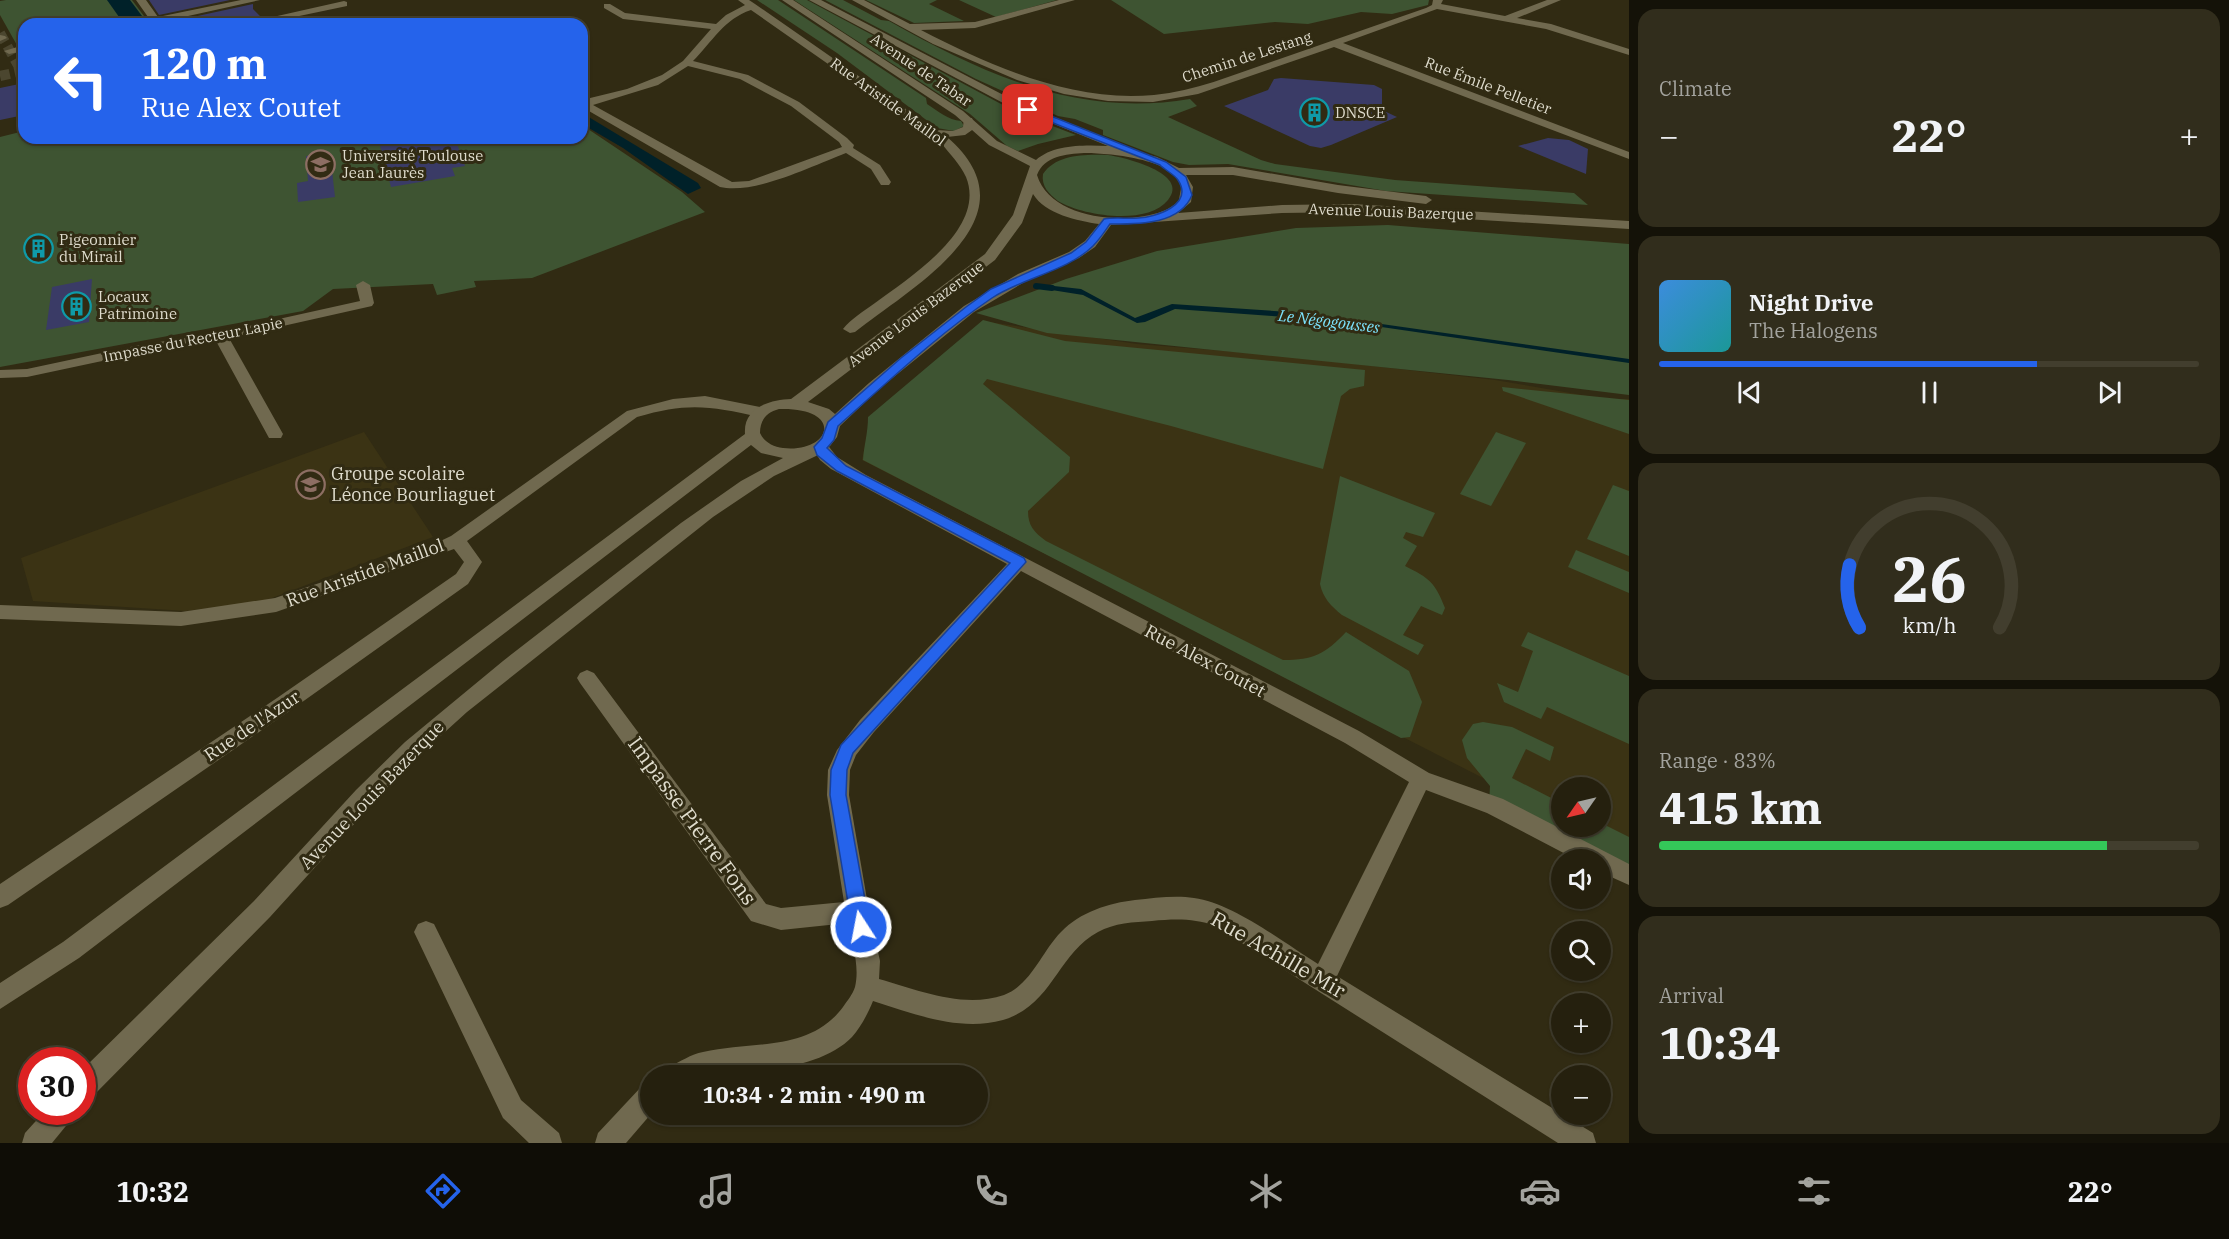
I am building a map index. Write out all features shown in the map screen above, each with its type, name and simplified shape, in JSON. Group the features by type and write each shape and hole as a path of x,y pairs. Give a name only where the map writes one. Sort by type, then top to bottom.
{"street":[{"path":"141,0 153,18"},
{"path":"174,18 255,0"},
{"name":"Avenue de Tabar","path":"787,0 968,120 993,143 1034,171"},
{"name":"Avenue de Tabar","path":"814,0 1009,102 1129,152"},
{"name":"Chemin de Lestang","path":"857,0 964,56 1016,77 1074,93 1125,99 1161,98 1186,94 1336,44 1437,3"},
{"path":"909,27 975,25 1070,0"},
{"path":"1505,19 1556,0"},
{"path":"588,102 664,78 687,63 731,13 747,3"},
{"name":"Rue Aristide Maillol","path":"747,3 935,133 954,150 970,174 975,194 970,220 965,230 931,264 850,329"},
{"path":"1437,3 1555,28 1629,52"},
{"path":"276,18 344,4"},
{"path":"607,6 623,16 719,27"},
{"name":"Rue Émile Pelletier","path":"1336,44 1629,156"},
{"path":"9,51 18,49"},
{"path":"687,63 744,77 795,104 843,140 848,145 847,149"},
{"path":"588,107 723,184 732,186 752,184 847,149"},
{"path":"935,133 950,134 965,131 969,128 968,120"},
{"path":"847,149 876,167 885,182"},
{"path":"1034,171 1048,158 1076,150 1111,149 1155,160 1175,171 1187,187 1184,202 1167,215 1154,219"},
{"name":"Avenue Louis Bazerque","path":"1034,171 1037,193 1058,208 1090,219 1108,221 1282,209 1353,208 1629,225"},
{"name":"Avenue Louis Bazerque","path":"760,412 777,405 796,403 990,257 1003,243 1020,214 1034,171"},
{"name":"Avenue Louis Bazerque","path":"1175,171 1233,171 1388,196 1629,215"},
{"name":"Avenue Louis Bazerque","path":"96,1075 288,882 409,750 453,712 681,533 752,482 828,440 832,425 904,361 969,309 1004,287 1074,255 1090,244 1108,221"},
{"name":"Impasse du Recteur Lapie","path":"0,374 27,373 135,350 220,336 367,303 363,285"},
{"path":"220,336 275,434"},
{"name":"Rue Aristide Maillol","path":"0,612 181,619 276,605 438,549 457,540 632,414 656,407 705,402 760,412"},
{"path":"796,403 820,410 828,417 832,425"},
{"path":"760,412 753,419 751,428 752,436 759,444 780,453 814,449"},
{"path":"0,997 71,950 752,436"},
{"name":"Rue Alex Coutet","path":"814,449 822,452 842,468 1352,737 1421,780 1495,806 1579,849"},
{"name":"Rue de l'Azur","path":"0,897 462,579 473,562 457,540"},
{"path":"701,1065 792,1053 823,1043 843,1028 858,1007 867,987 868,961 838,795 839,770 847,750 1019,562"},
{"name":"Impasse Pierre Fons","path":"587,678 759,913 781,919 857,910"},
{"path":"1323,979 1421,780"},
{"name":"Rue Alex Coutet","path":"1611,866 1629,875"},
{"name":"Rue Achille Mir","path":"867,987 948,1010 975,1013 1005,1007 1031,991 1069,940 1088,924 1117,913 1196,908 1223,918 1583,1143"},
{"path":"426,932 512,1109 549,1143"},
{"path":"608,1143 640,1107"},
{"path":"35,1143 50,1125"}],"shaded area":[{"path":"982,321 1137,344 1276,355 1495,380 1605,399 1629,399 1629,853 1611,836 1611,777 1551,777 1551,813 862,460 865,446"},
{"name":"Groupe scolaire Léonce Bourliaguet","path":"364,432 433,537 264,601 186,611 33,601 21,558"}],"green space":[{"path":"132,0 146,18 18,18 18,47 0,15 0,1"},
{"path":"757,0 778,0 926,98 927,104 947,117 961,121 964,126 954,131 937,128 837,53"},
{"path":"794,0 807,0 1016,112 1076,135 1018,151 1007,146 970,114"},
{"path":"825,0 843,0 961,59 1033,87 1071,97 1109,102 1149,103 1190,99 1197,106 1168,117 1261,160 1275,164 1395,180 1574,193 1588,205 1386,191 1228,164 1189,165 1173,162 1103,135 1103,130 1075,119 1058,116 976,79"},
{"path":"866,0 937,0 929,4 964,21 914,23"},
{"path":"959,0 1057,0 996,17"},
{"path":"1111,0 1429,0 1428,5 1392,14 1361,12 1308,24 1275,22 1164,34"},
{"name":"Université Toulouse Jean Jaurès","path":"588,129 682,192 705,212 532,278 474,281 476,287 437,295 433,284 333,289 303,311 0,367 0,137 18,132 18,144 588,144"},
{"path":"1081,155 1108,155 1140,163 1163,174 1173,190 1168,200 1158,208 1145,213 1114,216 1083,211 1069,206 1058,201 1044,186 1043,174 1056,162"},
{"path":"1388,225 1629,244 1629,395 1508,380 1047,333 976,313 1066,279 1157,251 1296,228"},
{"path":"983,320 1065,341 1365,370 1364,386 1350,389 1341,396 1323,469 1171,426 987,379 983,384 1070,457 1069,472 1028,511 1031,525 1042,538 1283,660 1303,659 1325,651 1346,632 1409,671 1422,702 1410,737 1401,738 863,460 868,417"},
{"path":"1502,387 1629,400 1629,434 1503,391"},
{"path":"1496,432 1526,443 1491,506 1460,494"},
{"path":"1340,476 1435,513 1423,537 1406,532 1403,538 1417,546 1405,566 1420,574 1434,586 1445,608 1442,615 1421,606 1403,635 1424,645 1418,655 1342,615 1325,598 1320,584"},
{"path":"1613,485 1629,491 1629,556 1587,539"},
{"path":"1576,550 1629,572 1629,593 1568,567"},
{"path":"1528,632 1629,676 1629,744 1547,707 1541,719 1504,702 1497,683 1518,692 1533,651 1521,646"},
{"path":"1483,722 1512,727 1554,747 1550,761 1526,749 1512,778 1551,798 1551,834 1489,805 1490,786 1467,758 1462,740 1473,724"},
{"path":"1611,828 1629,837 1629,871 1611,863 1611,849 1582,849 1557,837 1611,837"}],"water":[{"path":"588,117 698,183 701,188 688,194 623,148 588,128"},
{"path":"1045,285 1081,289 1135,318 1172,304 1304,313 1629,359 1629,363 1347,322 1175,309 1145,322 1137,323 1083,295 1039,288"}],"building":[{"path":"149,0 230,0 159,15"},
{"path":"253,4 253,9 261,17 257,18 188,18"},
{"name":"DNSCE","path":"1274,79 1374,85 1382,89 1382,110 1397,117 1321,148 1310,146 1224,106 1268,90"},
{"path":"18,84 18,116 0,120 0,88"},
{"path":"1548,138 1569,140 1588,149 1586,174 1518,146"},
{"path":"380,144 457,144 465,166 452,168 455,176 391,187"},
{"path":"330,153 335,197 298,202 297,183 308,181 306,156"},
{"name":"Locaux Patrimoine","path":"92,279 89,322 46,330 52,287"}],"waterway":[{"path":"118,0 132,18"},
{"name":"Le Négogousses","path":"1036,286 1052,288"}],"tunnel":[{"path":"0,33 18,65"},
{"path":"0,76 18,72"}],"place":[{"name":"DNSCE","path":"1314,113"},
{"name":"Université Toulouse Jean Jaurès","path":"321,165"},
{"name":"Pigeonnier du Mirail","path":"38,249"},
{"name":"Locaux Patrimoine","path":"77,306"},
{"name":"Groupe scolaire Léonce Bourliaguet","path":"310,484"}],"route":[{"path":"861,927 838,795 839,770 847,750 1019,562 842,468 822,452 820,447 832,433 832,425 874,386 969,309 1023,277 1074,255 1090,244 1108,221 1140,221 1167,215 1177,209 1187,195 1187,187 1183,179 1163,164 1028,110"}]}
